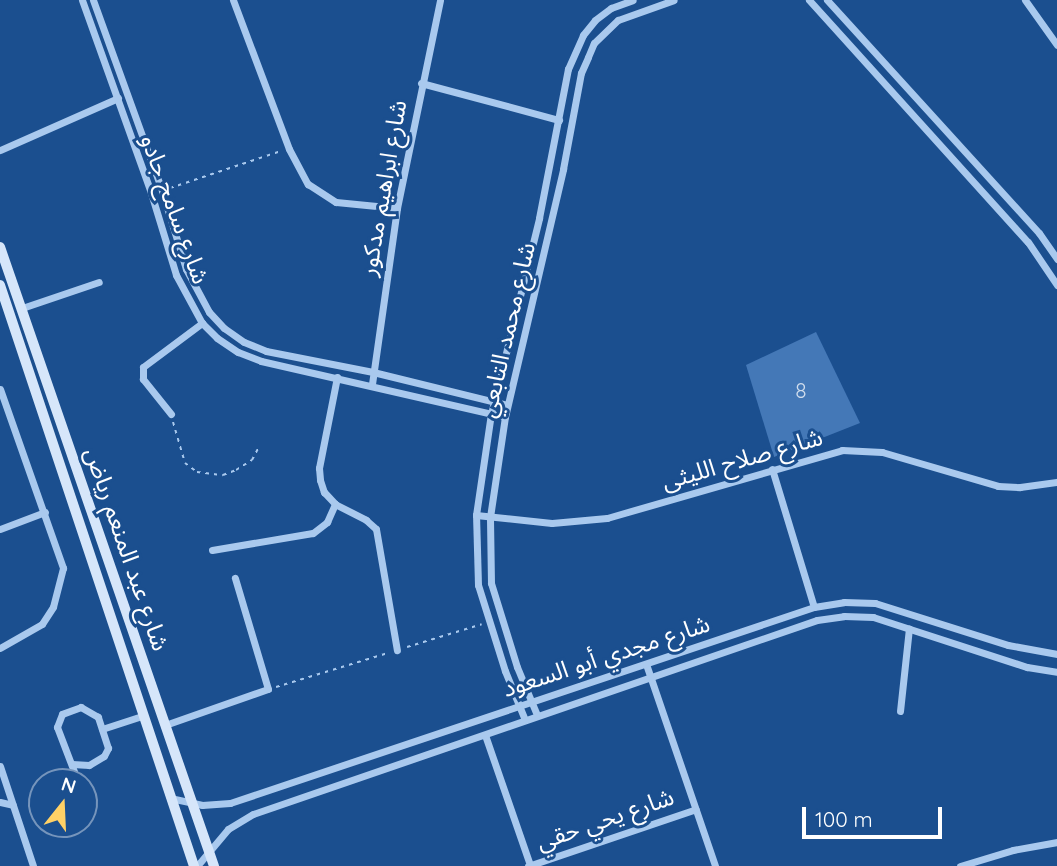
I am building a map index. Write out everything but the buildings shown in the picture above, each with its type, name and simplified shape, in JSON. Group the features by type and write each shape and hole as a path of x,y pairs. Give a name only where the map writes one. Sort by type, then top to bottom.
{"street":[{"name":"شارع سامح جادو","path":"82,0 115,99 151,193 176,275 202,323 238,352 287,368 372,384 505,417"},
{"name":"شارع سامح جادو","path":"93,0 162,191 186,269 209,312 224,328 244,342 266,351 373,372 507,405"},
{"path":"233,0 289,149 308,184 320,195 344,204 397,208"},
{"name":"شارع ابراهيم مدكور","path":"372,384 397,208 440,0"},
{"name":"شارع محمد التابعي","path":"525,720 478,585 477,515 491,414 550,167 568,69 583,35 611,8 633,0"},
{"name":"شارع محمد التابعي","path":"537,715 491,583 490,517 507,405 564,169 581,73 594,43 618,20 674,0"},
{"path":"808,0 1028,242 1057,285"},
{"path":"827,0 1038,233 1057,259"},
{"path":"1025,0 1057,45"},
{"path":"421,83 559,120"},
{"path":"0,150 126,95"},
{"path":"550,167 564,169"},
{"name":"شارع عبد المنعم رياض","path":"0,247 214,866"},
{"path":"22,308 99,282"},
{"name":"شارع عبد المنعم رياض","path":"0,285 142,716 195,866"},
{"path":"171,414 143,379 143,367 202,323"},
{"path":"337,377 319,468 324,492 335,504 366,520 376,529 397,650"},
{"path":"0,389 63,568 61,586 42,624 0,648"},
{"name":"شارع صلاح الليثى","path":"477,515 552,523 607,518 823,453 862,449 901,456 998,486 1020,487 1057,482"},
{"path":"772,469 814,607"},
{"path":"212,550 313,533 327,522 335,504"},
{"path":"0,529 45,512"},
{"path":"165,726 268,689 235,578"},
{"name":"شارع مجدي أبو السعود","path":"170,798 221,805 814,607 844,602 875,603 1008,645 1057,654"},
{"name":"شارع مجدي أبو السعود","path":"195,866 234,824 267,809 817,620 844,616 873,617 1027,667 1057,672"},
{"path":"900,711 909,628"},
{"path":"646,664 715,866"},
{"path":"72,764 89,765 104,756 108,748 98,717 88,708 74,707 62,714 57,727 73,768"},
{"path":"102,729 142,716"},
{"path":"485,735 529,866"},
{"path":"0,766 33,866"},
{"path":"261,793 267,809"},
{"path":"0,802 13,805"},
{"name":"شارع يحي حقي","path":"529,866 696,809"},
{"path":"960,866 1013,850 1057,842"}],"path":[{"path":"162,191 289,149"},
{"path":"171,414 185,463 197,472 223,475 236,470 252,460 259,447"},
{"path":"268,689 489,622"}]}
